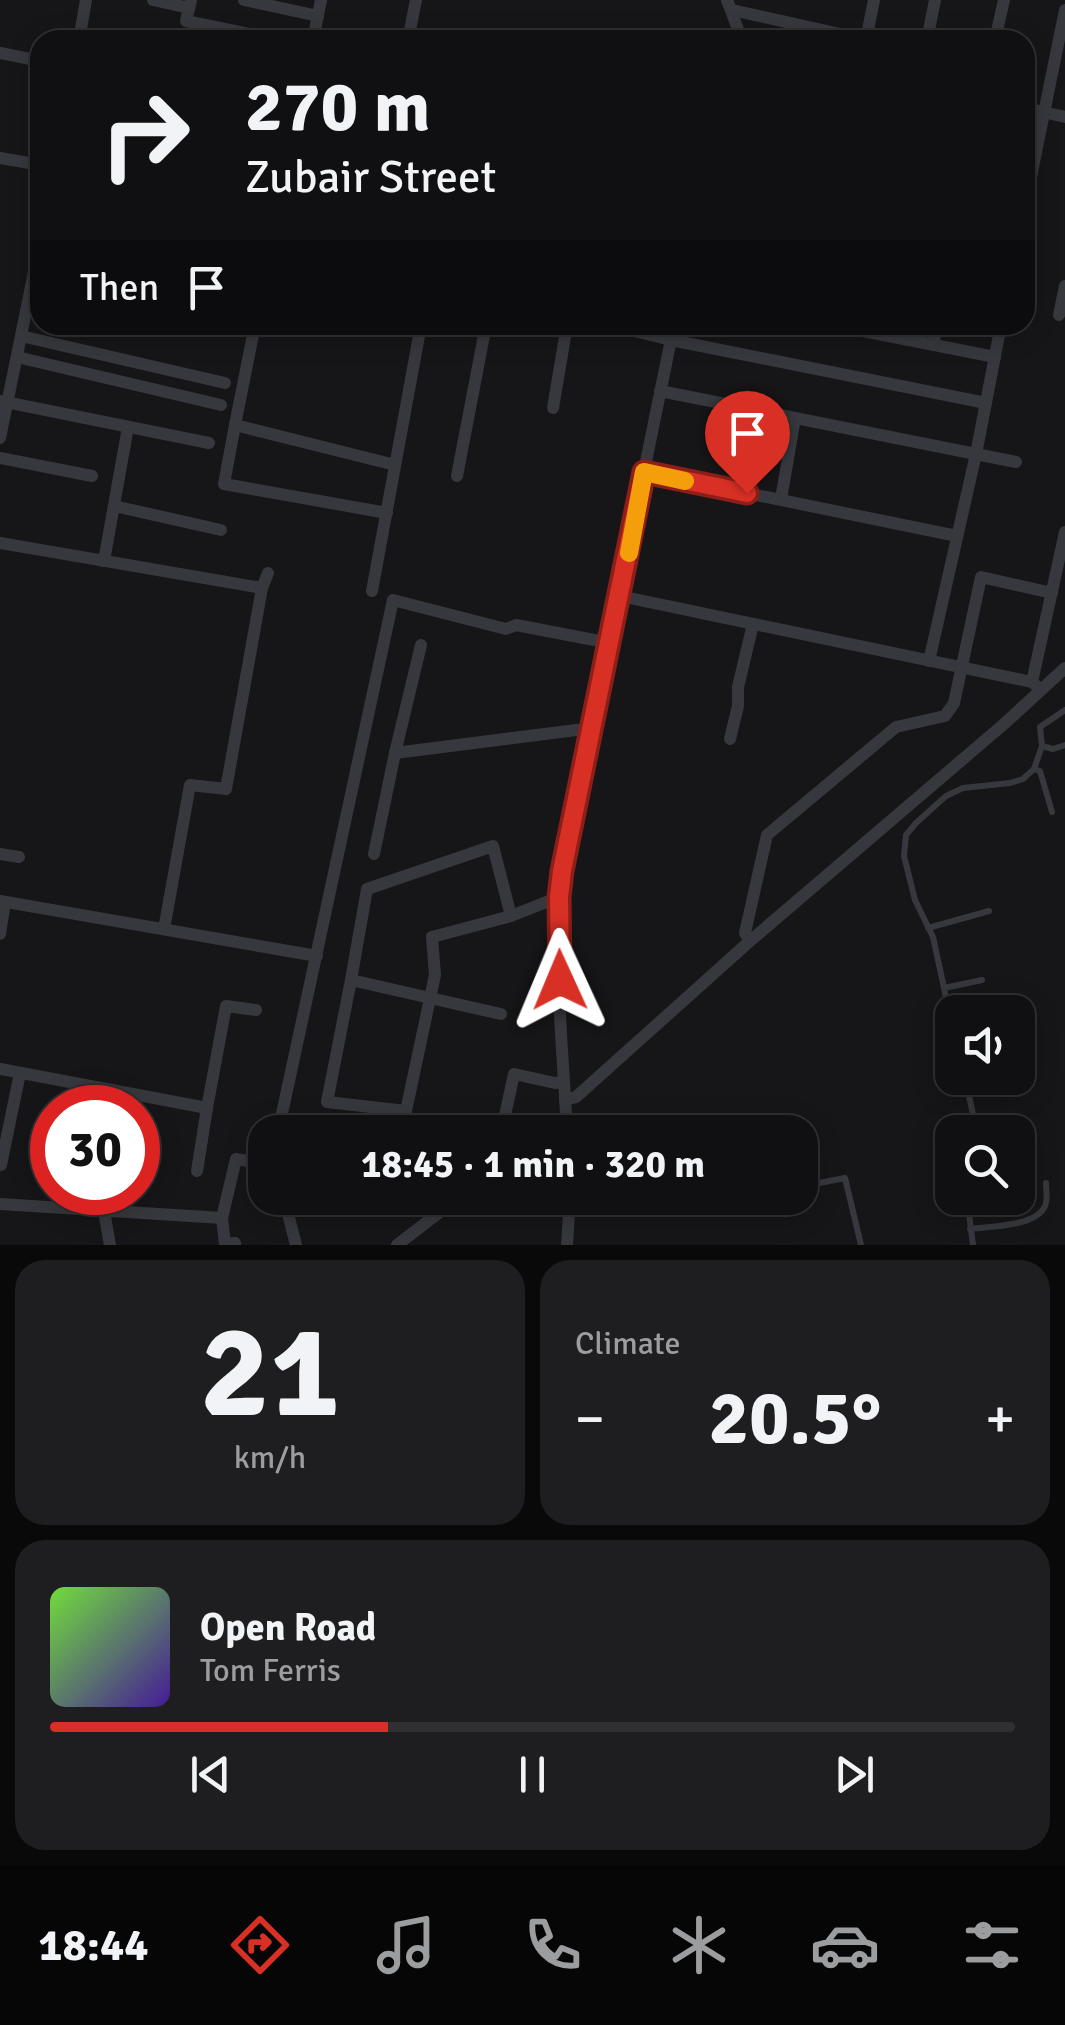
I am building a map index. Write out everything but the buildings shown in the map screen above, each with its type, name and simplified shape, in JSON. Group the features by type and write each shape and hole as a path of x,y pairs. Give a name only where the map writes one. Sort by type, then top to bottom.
{"street":[{"path":"80,30 86,0"},
{"path":"153,0 190,4 186,22 227,30"},
{"path":"244,0 318,16"},
{"path":"315,30 321,0"},
{"path":"410,30 416,0"},
{"path":"868,30 874,0"},
{"path":"929,30 934,0"},
{"path":"997,30 1004,0"},
{"path":"729,5 827,30"},
{"path":"729,5 738,30"},
{"path":"1035,157 1065,10"},
{"path":"0,53 30,60"},
{"path":"1035,110 1065,116"},
{"path":"0,158 30,163"},
{"path":"1059,315 1065,286"},
{"path":"0,438 4,402 30,292"},
{"path":"253,335 224,484 386,513"},
{"path":"372,591 418,335"},
{"path":"458,476 484,335"},
{"path":"553,408 565,335"},
{"path":"651,335 986,403"},
{"path":"566,1115 559,897 562,871 672,335"},
{"path":"895,335 995,357"},
{"path":"934,345 936,335"},
{"path":"929,661 1000,335"},
{"path":"21,336 224,383"},
{"path":"16,357 221,405"},
{"path":"660,391 1016,462"},
{"path":"4,402 208,443"},
{"path":"781,500 795,418"},
{"path":"235,425 395,465"},
{"path":"104,561 128,427"},
{"path":"0,458 92,476"},
{"path":"644,472 957,536"},
{"path":"114,506 221,530"},
{"path":"1036,686 1065,532"},
{"path":"0,543 262,588"},
{"path":"164,929 190,785 226,789 262,588 268,573"},
{"path":"750,941 745,933 767,834 896,726 944,716 954,704 981,577 1052,593"},
{"path":"620,596 1036,686"},
{"path":"282,1115 393,600 506,629 516,625 610,643"},
{"path":"730,739 753,624"},
{"path":"374,854 421,645"},
{"path":"565,1100 576,1097 750,941 1004,724 1036,686 1065,668"},
{"path":"395,752 592,728"},
{"path":"511,916 493,846 367,890 327,1102 406,1112 436,975 432,937 511,916 559,897"},
{"path":"0,854 19,857"},
{"path":"0,934 3,902 317,956"},
{"path":"351,980 501,1014"},
{"path":"196,1171 226,1006 256,1010"},
{"path":"0,1069 207,1108"},
{"path":"1,1165 20,1072"},
{"path":"505,1115 514,1074 564,1082"},
{"path":"235,1245 225,1244 222,1218 236,1159 248,1161"},
{"path":"0,1204 30,1206"},
{"path":"160,1214 222,1218"},
{"path":"105,1215 110,1245"},
{"path":"288,1215 296,1245"},
{"path":"398,1244 436,1215"},
{"path":"567,1245 569,1215"}],"lane":[{"path":"946,995 933,937 915,900 904,856 906,835 946,796 963,788 1024,779 1034,769 1042,746 1040,726 1065,710"},
{"path":"1042,746 1053,749 1065,745"},
{"path":"1034,769 1040,771 1052,812"},
{"path":"928,928 989,912"},
{"path":"944,988 982,980"},
{"path":"818,1183 845,1178 861,1245"},
{"path":"970,1229 1028,1221 1046,1204 1046,1182"},
{"path":"969,1215 972,1245"}],"slow traffic":[{"path":"629,553 644,472 685,481"}],"route":[{"path":"560,980 562,871 644,472 747,493"}]}
